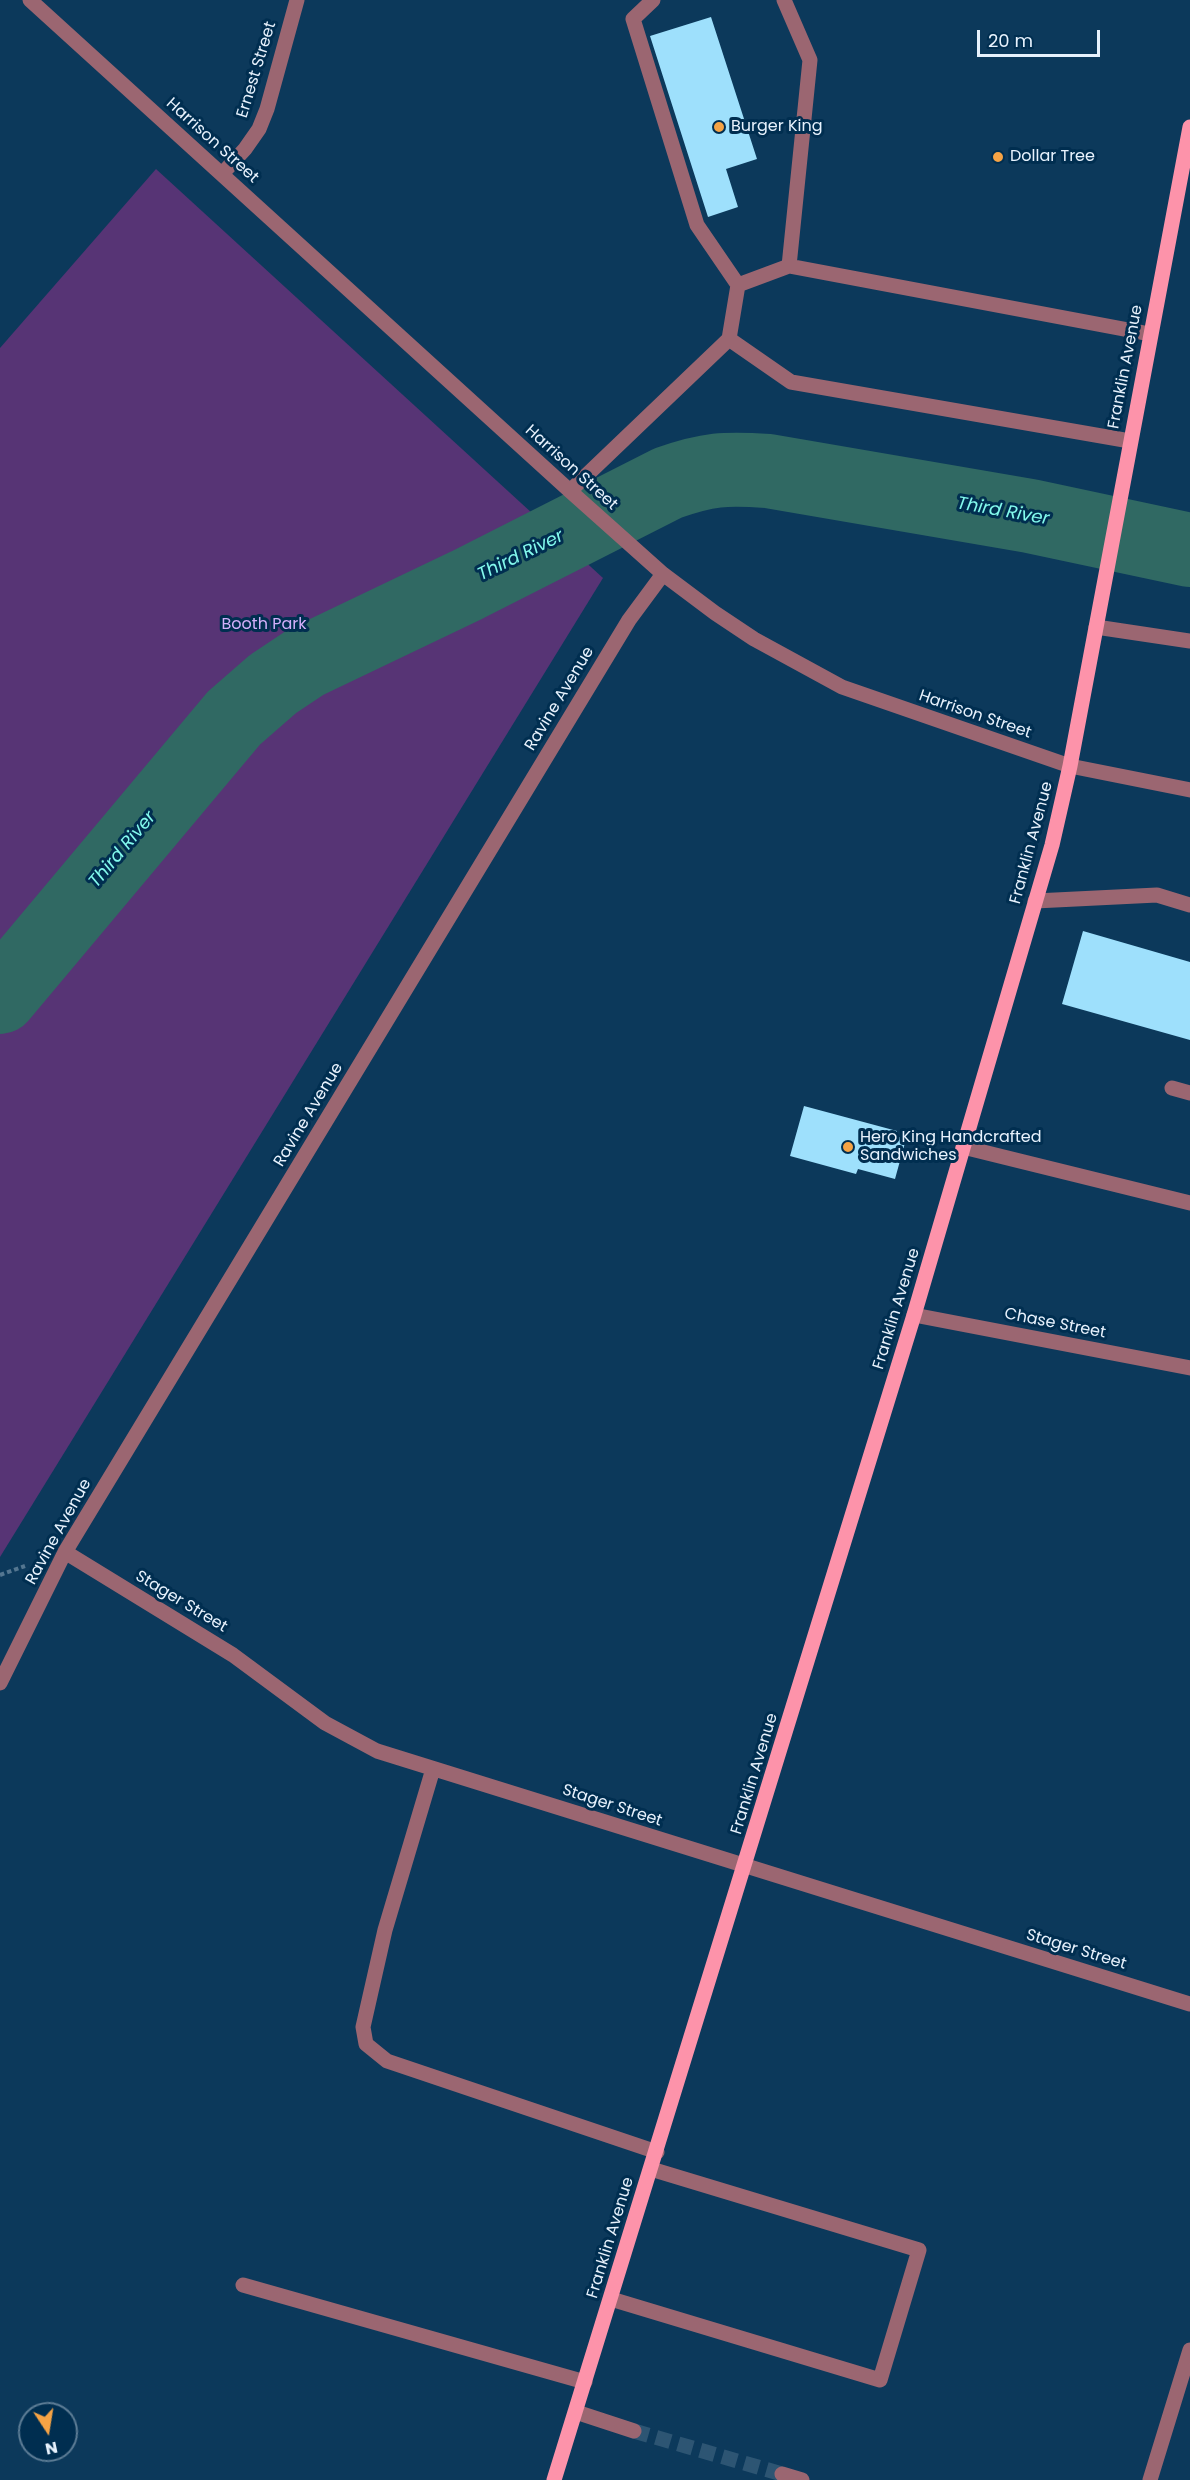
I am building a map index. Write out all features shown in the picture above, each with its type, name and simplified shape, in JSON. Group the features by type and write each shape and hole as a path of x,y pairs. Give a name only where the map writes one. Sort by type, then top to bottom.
{"main road":[{"name":"Franklin Avenue","path":"555,2480 914,1315 1035,901 1070,766 1150,334 1185,183 1190,127"}],"street":[{"name":"Harrison Street","path":"30,0 646,559 663,574 753,639 843,687 1070,766 1190,790"},
{"name":"Ernest Street","path":"222,174 245,150 267,109 297,0"},
{"path":"570,491 729,339 738,285 697,225 633,19 653,0"},
{"path":"784,0 810,60 789,266"},
{"path":"738,285 789,266 1150,334"},
{"path":"729,339 791,382 1130,441"},
{"name":"Ravine Avenue","path":"0,1683 65,1552 629,620 663,574"},
{"path":"1096,627 1190,641"},
{"path":"1035,901 1157,894 1190,905"},
{"path":"1172,1088 1190,1093"},
{"path":"963,1147 1190,1203"},
{"name":"Chase Street","path":"914,1315 1190,1368"},
{"name":"Stager Street","path":"65,1552 233,1655 325,1723 377,1751 745,1868 1190,2004"},
{"path":"433,1769 385,1930 363,2027 366,2044 387,2061 657,2152"},
{"path":"611,2299 880,2380 919,2250 651,2169"},
{"path":"243,2285 585,2382"},
{"path":"1150,2480 1190,2350"},
{"path":"576,2412 634,2431"},
{"path":"782,2474 802,2480"}],"green space":[{"name":"Booth Park","path":"156,169 603,578 0,1557 0,348"}],"building":[{"path":"711,17 757,159 726,169 738,207 708,217 650,36"},
{"path":"1083,931 1190,962 1190,1040 1062,1004"},
{"name":"Hero King Handcrafted Sandwiches","path":"804,1106 897,1131 896,1136 906,1139 895,1179 858,1169 856,1174 790,1156"}],"waterway":[{"name":"Third River","path":"0,997 234,718 273,684 306,662 467,585 668,483 717,471 768,471 1030,516 1190,550"}],"tunnel":[{"path":"634,2431 782,2474"}],"place":[{"name":"Burger King","path":"719,127"},
{"name":"Dollar Tree","path":"998,157"},
{"name":"Hero King Handcrafted Sandwiches","path":"848,1147"}]}
